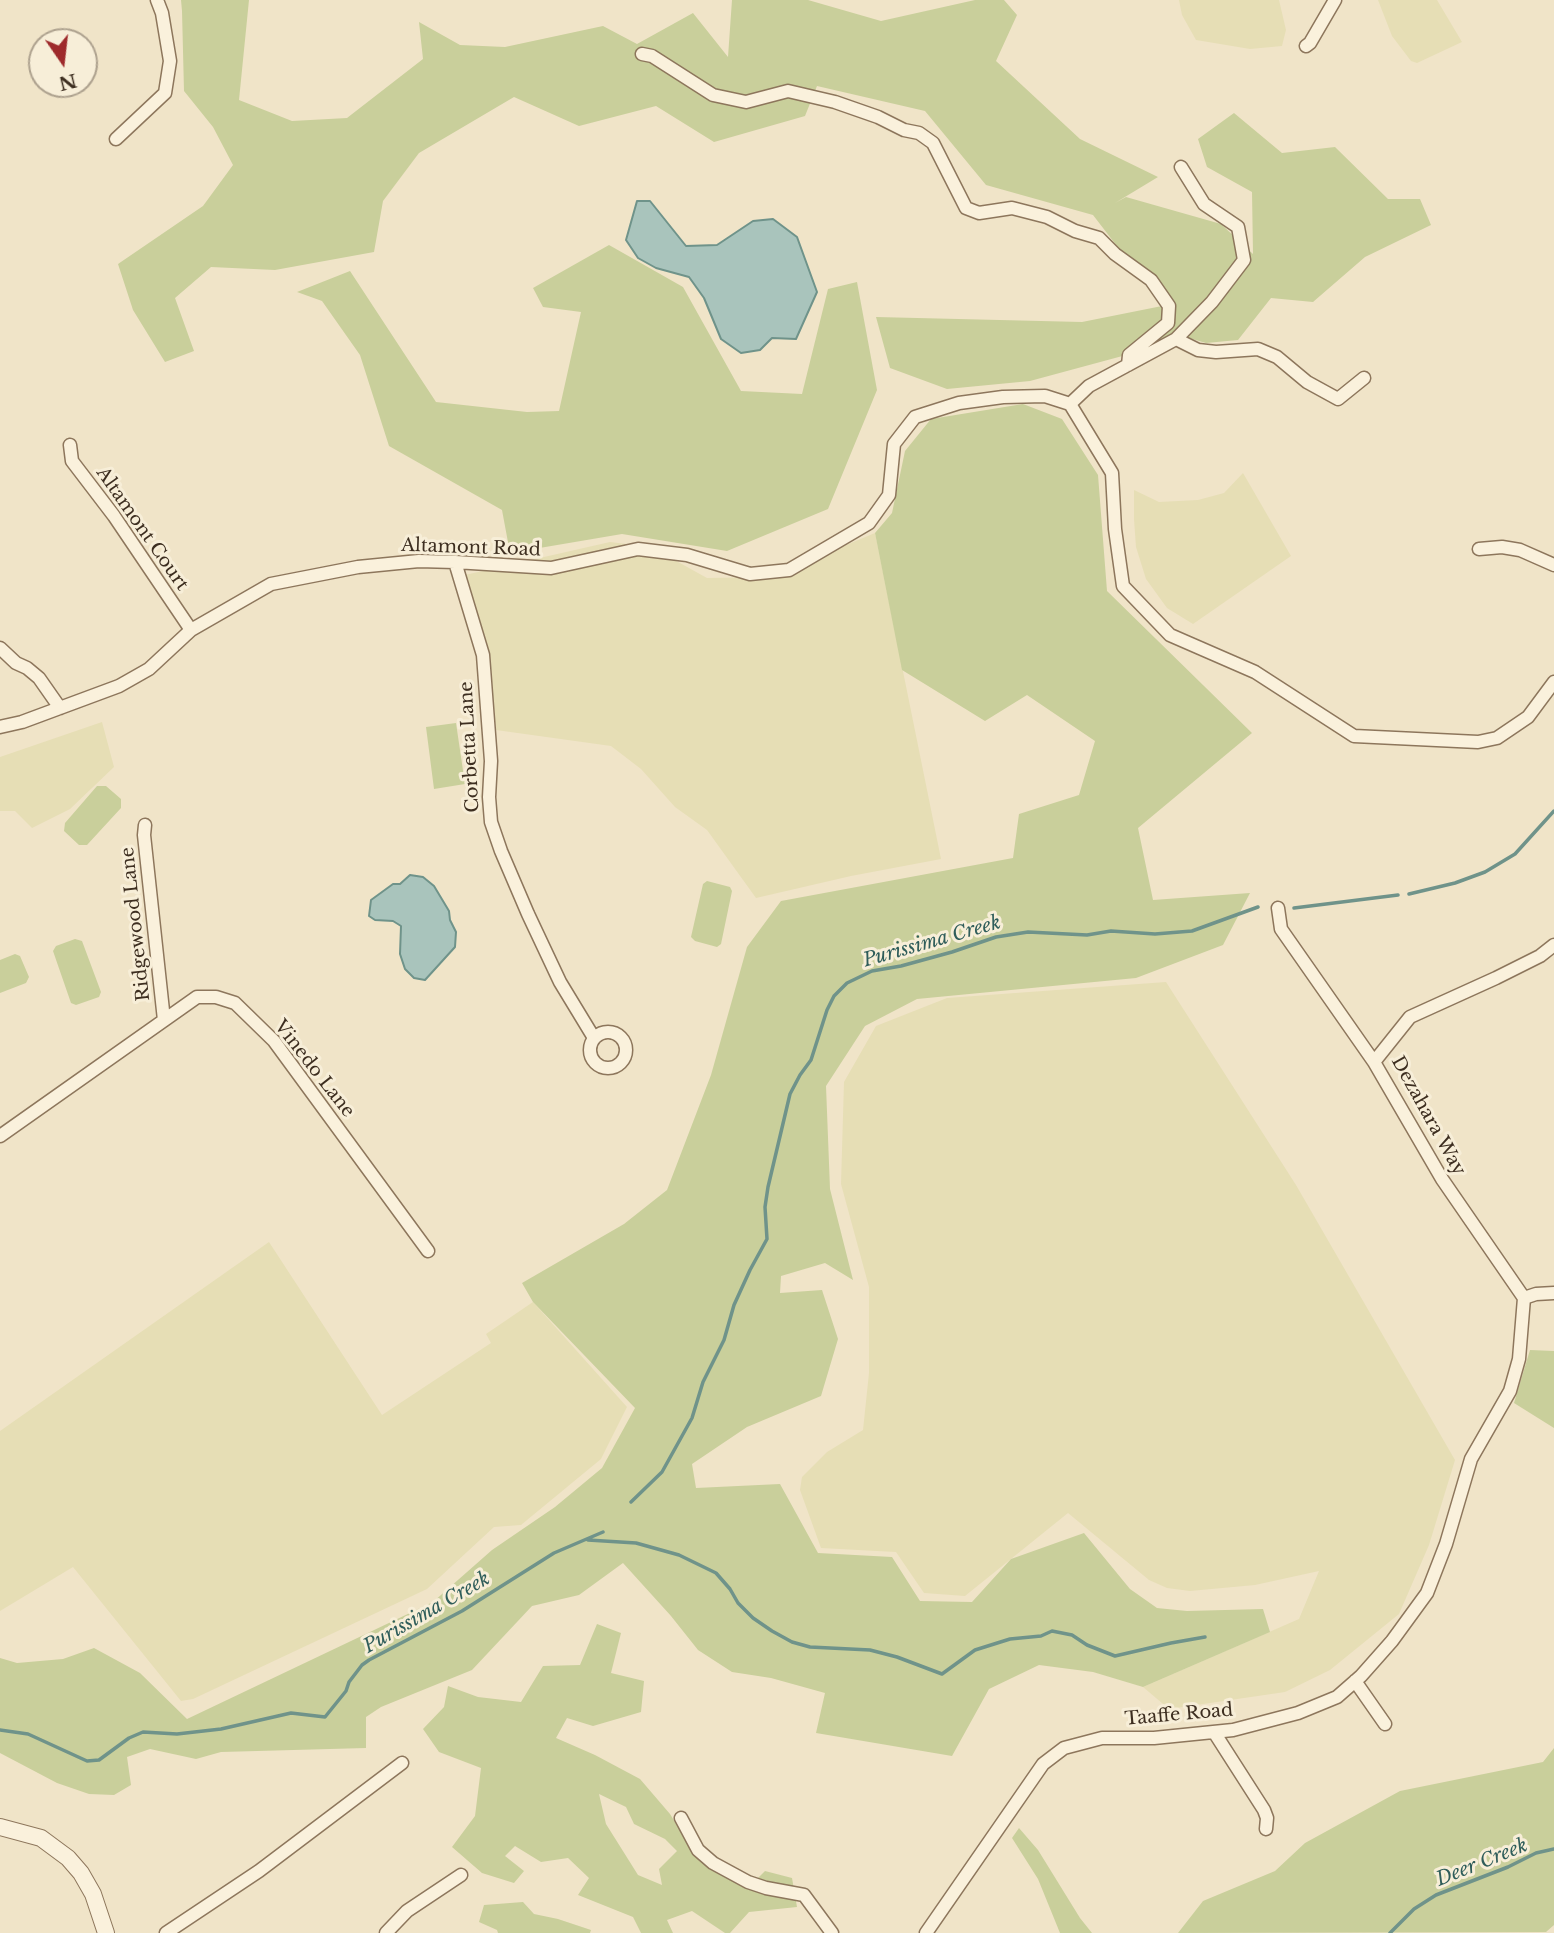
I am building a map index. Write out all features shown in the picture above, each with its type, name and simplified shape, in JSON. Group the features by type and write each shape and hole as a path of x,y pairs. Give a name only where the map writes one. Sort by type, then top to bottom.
{"street":[{"path":"116,139 164,93 170,61 162,13 157,0"},
{"path":"1306,46 1335,0"},
{"path":"642,54 652,56 713,95 746,102 788,91 835,102 878,117 904,130 919,133 933,144 966,208 979,213 1012,208 1099,238 1115,254 1151,280 1169,306 1168,323 1129,355 1128,365"},
{"path":"1181,167 1204,204 1238,227 1244,260 1212,302 1176,339 1089,386 1070,404 1112,473 1115,529 1123,586 1170,635 1255,672 1354,736 1478,742 1497,738 1528,717 1554,682"},
{"path":"1176,339 1198,350 1216,352 1258,349 1277,357 1307,382 1338,399 1364,378"},
{"name":"Altamont Road","path":"0,727 22,722 119,686 149,668 191,630 271,584 358,567 419,561 551,568 638,549 687,555 750,574 789,569 869,523 889,495 894,444 915,417 958,403 1003,397 1045,396 1070,404"},
{"name":"Altamont Court","path":"70,445 72,461 114,516 191,630"},
{"path":"1479,549 1511,548 1525,551 1554,565"},
{"name":"Corbetta Lane","path":"455,562 483,655 491,761 491,822 528,914 560,982 594,1038"},
{"path":"0,648 16,663 39,678 60,708"},
{"name":"Ridgewood Lane","path":"145,825 164,1020"},
{"path":"1278,908 1281,929 1374,1062"},
{"name":"Dezahara Way","path":"1524,1298 1442,1178 1374,1062 1410,1017 1540,956 1554,945"},
{"name":"Vinedo Lane","path":"0,1136 197,997 216,997 235,1003 274,1041 428,1251"},
{"path":"1524,1298 1554,1293"},
{"name":"Taaffe Road","path":"926,1933 1043,1764 1064,1748 1102,1738 1154,1738 1233,1730 1298,1713 1337,1697 1379,1657 1427,1593 1446,1544 1471,1459 1510,1391 1519,1359 1524,1298"},
{"path":"1355,1681 1385,1724"},
{"path":"1214,1732 1264,1810 1267,1818 1266,1829"},
{"path":"166,1933 258,1871 402,1763"},
{"path":"681,1818 698,1850 713,1863 748,1882 804,1895 832,1933"},
{"path":"0,1827 41,1838 68,1858 81,1873 93,1894 106,1933"},
{"path":"386,1933 407,1911 461,1875"}],"shaded area":[{"path":"1179,0 1279,0 1286,30 1282,46 1250,49 1196,40 1182,15"},
{"path":"1378,0 1437,0 1462,42 1417,63 1411,61 1392,36"},
{"path":"1243,473 1291,556 1193,624 1167,608 1146,579 1136,547 1134,490 1159,502 1198,500 1224,493"},
{"path":"875,533 941,859 756,898 707,830 675,807 641,769 611,746 496,730 488,647 465,575 610,542 651,547 707,578 769,577"},
{"path":"102,722 114,767 70,809 32,828 15,811 0,811 0,757"},
{"path":"1166,982 1296,1185 1455,1460 1429,1545 1399,1614 1330,1670 1285,1692 1169,1709 1143,1687 1299,1619 1319,1571 1255,1585 1190,1591 1167,1588 1149,1580 1068,1513 965,1596 924,1593 896,1552 821,1548 800,1490 802,1477 827,1452 863,1430 869,1373 869,1287 841,1184 844,1082 876,1026 947,998"},
{"path":"269,1242 382,1415 491,1343 486,1334 533,1302 627,1407 601,1459 521,1525 494,1527 427,1589 193,1699 181,1701 73,1567 0,1611 0,1431"}],"green space":[{"path":"181,0 249,0 239,100 292,121 347,118 423,59 419,22 460,45 505,47 603,26 637,44 693,13 728,57 732,0 808,0 881,21 975,0 1004,0 1017,15 996,61 1080,139 1158,177 1115,203 1126,197 1221,224 1253,254 1252,192 1207,167 1198,139 1234,113 1282,153 1335,147 1388,199 1420,199 1431,225 1365,257 1313,302 1271,298 1238,340 1206,343 1189,338 1030,381 947,389 890,368 876,317 1082,322 1172,304 1120,250 1093,215 986,185 925,111 817,86 805,116 714,142 656,106 579,126 514,97 419,153 383,201 374,252 275,270 211,267 175,298 194,351 165,362 133,310 118,264 203,206 233,165 213,127 184,91"},
{"path":"609,245 683,287 741,391 802,394 828,289 857,282 877,390 828,509 727,551 622,534 510,553 502,510 389,446 360,355 322,301 297,292 350,271 436,402 527,412 559,411 581,312 543,307 533,288"},
{"path":"1023,404 1062,419 1098,475 1107,591 1252,733 1138,828 1153,900 1250,893 1223,945 1136,978 917,999 865,1026 826,1086 830,1189 853,1280 825,1263 781,1276 780,1293 822,1290 838,1339 821,1396 747,1427 692,1464 696,1488 780,1484 818,1553 892,1557 920,1601 972,1602 1011,1559 1084,1533 1130,1589 1157,1608 1187,1611 1263,1609 1270,1632 1143,1687 1093,1672 1039,1665 989,1689 952,1756 816,1733 825,1693 771,1678 732,1672 698,1650 623,1563 579,1595 532,1606 472,1670 381,1707 366,1717 366,1748 221,1752 196,1759 150,1749 127,1757 131,1785 114,1795 89,1794 57,1783 0,1753 0,1658 17,1663 63,1659 94,1648 140,1673 187,1719 433,1602 492,1550 555,1507 602,1468 635,1408 533,1302 522,1283 624,1224 667,1190 711,1075 747,947 781,901 1013,858 1019,814 1079,795 1095,741 1027,695 985,721 902,670 875,533 892,513 905,451 931,419"},
{"path":"456,723 465,784 434,789 426,727"},
{"path":"97,786 106,786 121,799 121,808 87,845 79,845 64,831 65,823"},
{"path":"707,881 730,887 732,891 721,944 717,947 695,941 691,937 703,884"},
{"path":"75,939 82,941 101,992 99,997 76,1005 71,1003 53,951 56,946"},
{"path":"15,954 20,956 29,977 26,983 0,993 0,960"},
{"path":"1530,1350 1554,1351 1554,1428 1514,1403"},
{"path":"597,1624 621,1633 611,1673 644,1681 641,1712 593,1726 567,1718 556,1738 640,1779 670,1814 695,1855 749,1887 765,1871 792,1878 797,1907 749,1912 730,1933 725,1933 692,1911 667,1920 673,1933 641,1933 633,1917 578,1895 589,1878 568,1858 541,1862 515,1846 505,1856 524,1871 514,1883 482,1873 452,1847 475,1816 481,1768 439,1752 423,1729 444,1707 448,1686 478,1697 521,1702 543,1666 580,1665","holes":["599,1794 626,1807 634,1824 665,1839 677,1851 659,1869 662,1885 638,1875 606,1824"]},
{"path":"1554,1748 1554,1925 1546,1932 1178,1933 1203,1901 1275,1871 1305,1843 1400,1791 1543,1762"},
{"path":"1019,1828 1038,1850 1092,1933 1060,1933 1038,1879 1012,1838"},
{"path":"523,1902 534,1914 591,1930 590,1933 498,1933 479,1922 484,1905"}],"water":[{"path":"637,201 650,201 686,246 717,245 753,221 773,219 797,237 817,292 796,339 772,338 760,350 741,353 721,339 704,298 689,277 656,268 638,258 626,240"},
{"path":"410,875 423,877 434,886 449,911 456,932 455,947 425,980 414,978 405,969 400,954 401,926 393,921 375,920 369,916 371,900 393,884 400,884"}],"waterway":[{"name":"Purissima Creek","path":"1409,894 1455,883 1485,872 1515,854 1554,811"},
{"name":"Purissima Creek","path":"1294,908 1398,895"},
{"name":"Purissima Creek","path":"631,1502 662,1472 692,1418 703,1382 724,1340 734,1305 767,1239 765,1207 768,1187 790,1094 811,1060 834,996 847,983 872,971 901,966 996,937 1028,932 1087,935 1111,931 1155,934 1192,931 1258,907"},
{"name":"Purissima Creek","path":"0,1730 28,1734 87,1761 99,1760 129,1738 143,1732 177,1734 221,1729 291,1713 325,1717 362,1665 369,1660 462,1611 554,1553 603,1532"},
{"path":"588,1540 636,1543 679,1555 716,1573 753,1618 792,1642 810,1647 870,1650 942,1674 975,1650 1010,1639 1041,1636 1052,1631 1072,1635 1087,1645 1115,1656 1205,1637"},
{"name":"Deer Creek","path":"1390,1933 1414,1909 1436,1895 1536,1853 1554,1849"}]}
